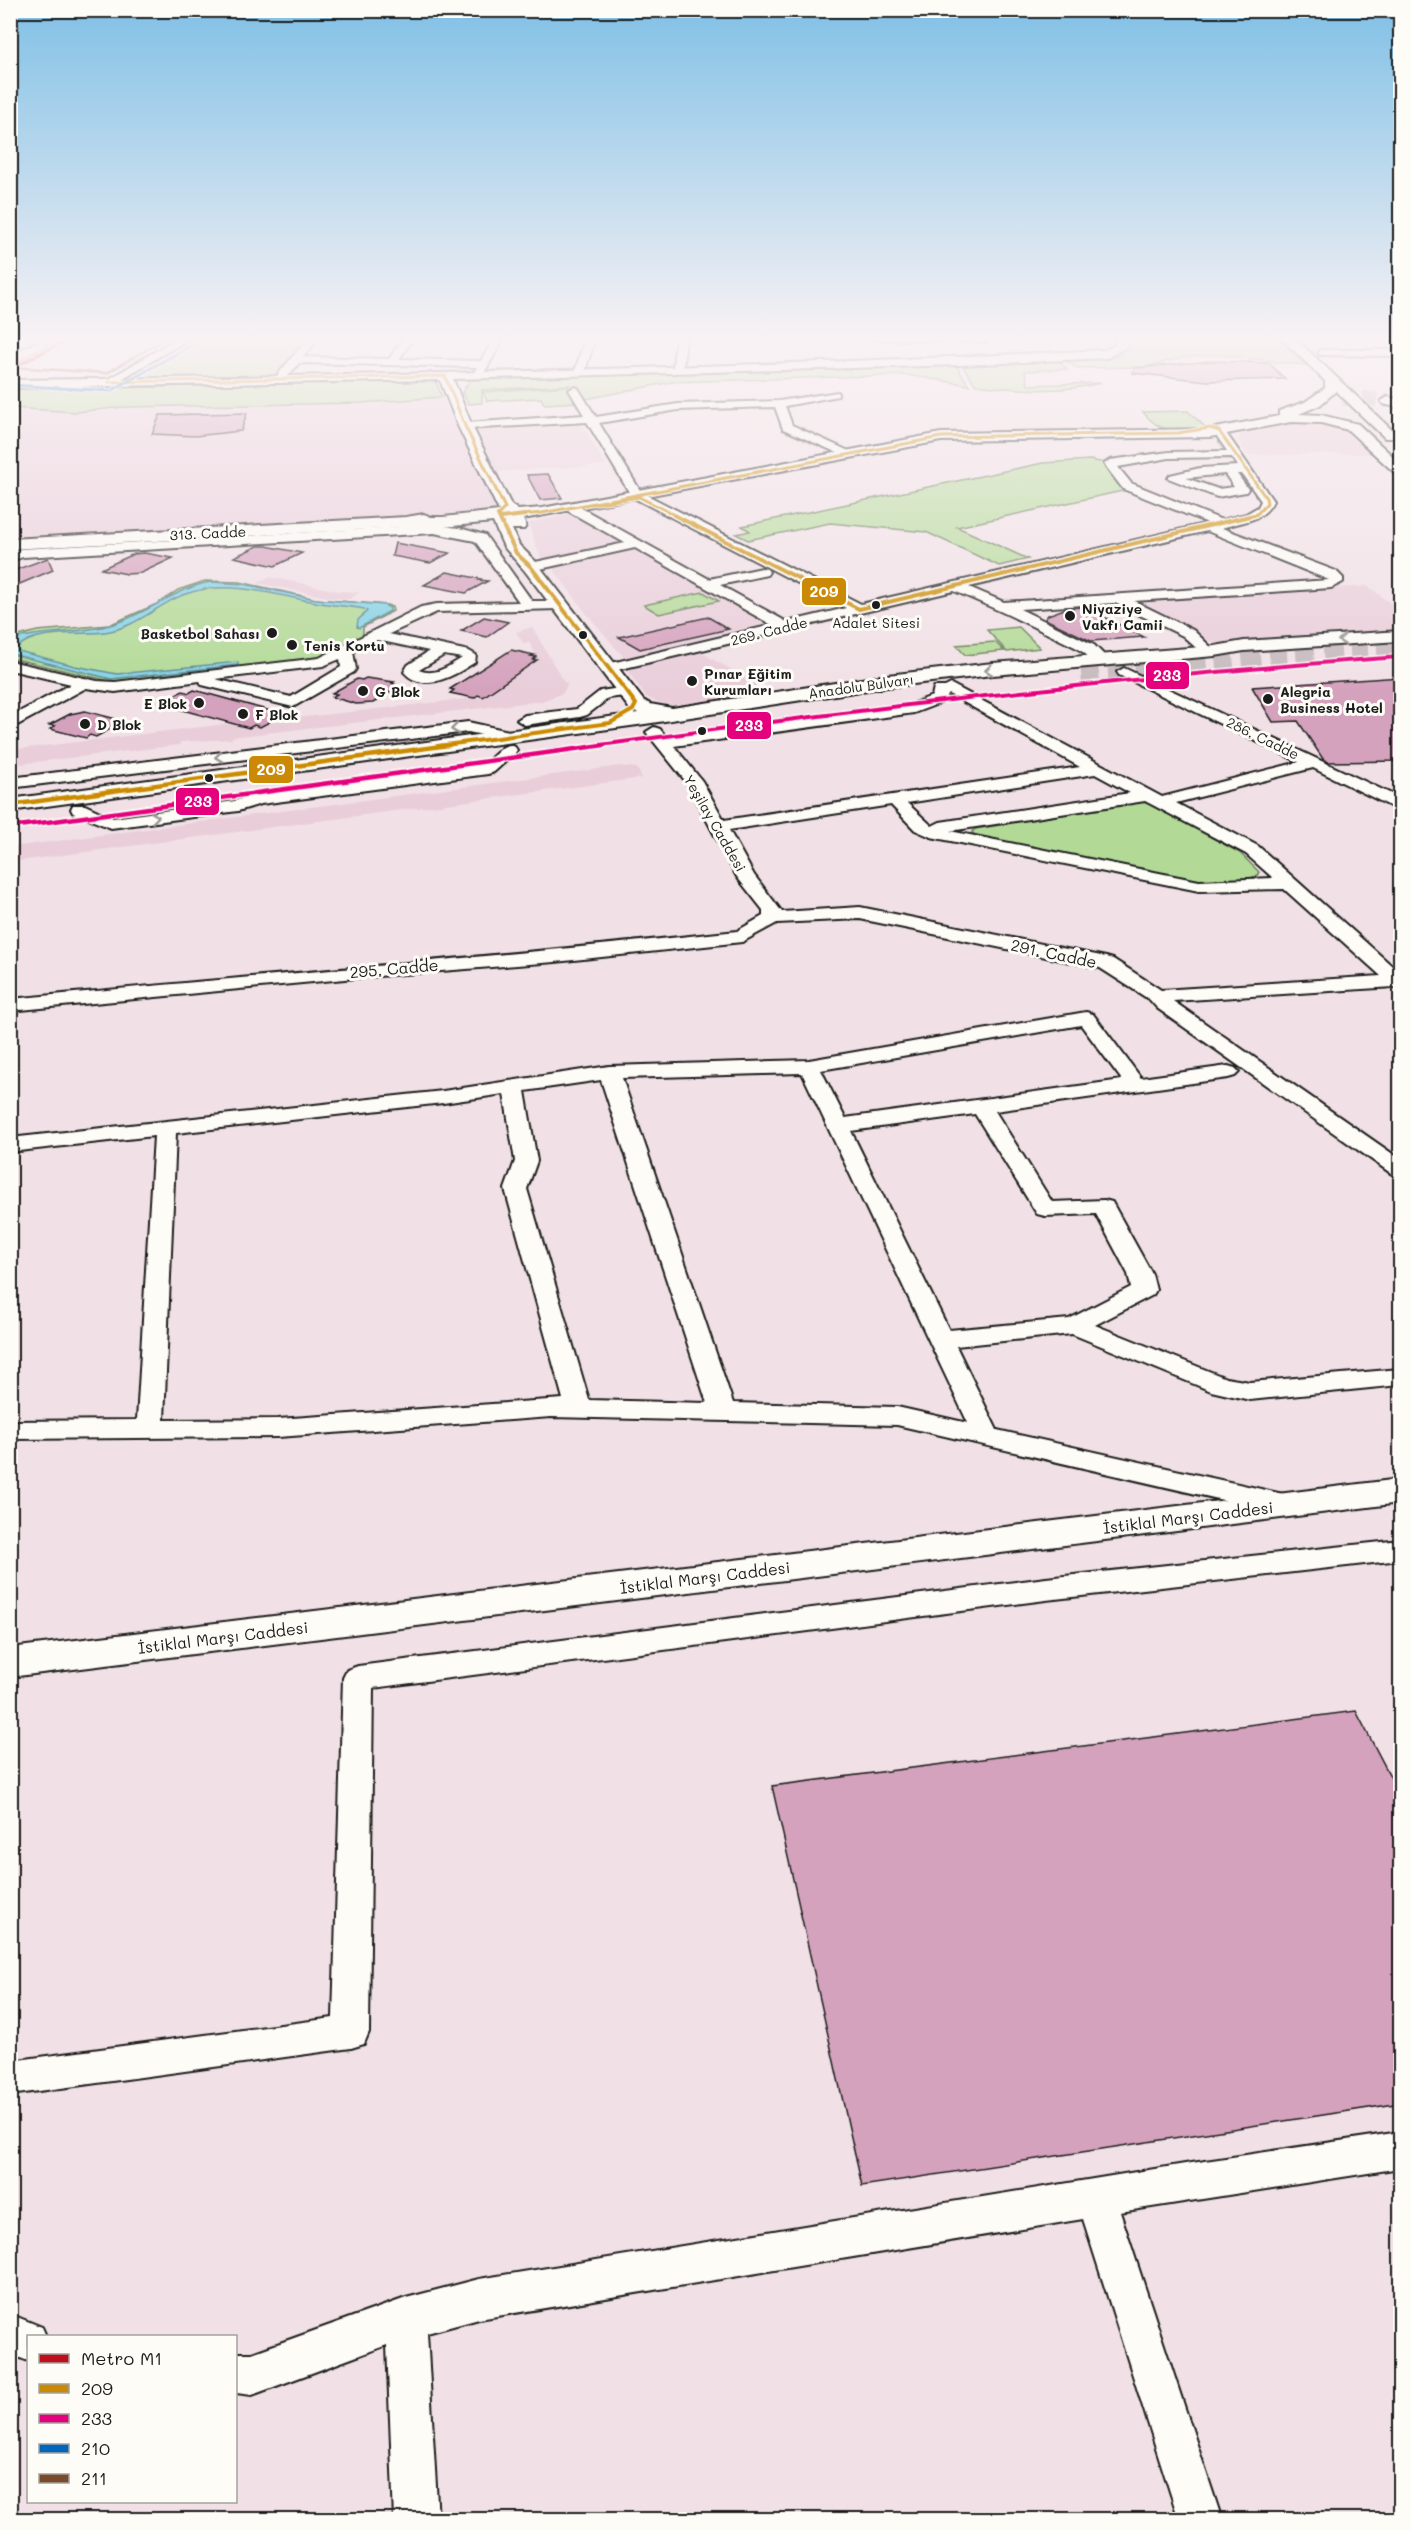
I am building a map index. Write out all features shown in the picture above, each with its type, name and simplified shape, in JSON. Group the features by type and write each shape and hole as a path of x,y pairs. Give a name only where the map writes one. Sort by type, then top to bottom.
{"main road":[{"path":"479,454 509,515 531,567"},
{"path":"509,515 572,508 847,454"},
{"path":"1384,454 1401,470"},
{"path":"509,515 509,540 516,553 531,567 631,698 645,709 675,713"},
{"name":"313. Cadde","path":"10,544 509,515"},
{"name":"313. Cadde","path":"406,522 443,522 509,515"},
{"path":"443,522 483,528 509,540"},
{"name":"Anadolu Bulvarı","path":"10,805 610,723 887,681 1212,651 1244,646 1401,636"},
{"name":"Anadolu Bulvarı","path":"10,818 79,809 515,736 657,736 945,690 1081,674 1401,654"},
{"path":"610,723 633,710 631,698"},
{"name":"İstiklal Marşı Caddesi","path":"10,1663 1401,1491"}],"street":[{"path":"613,454 638,495 859,609"},
{"path":"1001,606 1336,582 1336,578 1331,574 1127,486 1110,464 1127,464 1169,455 1230,454"},
{"name":"269. Cadde","path":"608,668 786,627 836,618 859,609 953,591 1250,517 1263,509 1267,504 1266,498 1234,454"},
{"path":"1228,470 1245,470"},
{"path":"572,508 786,627"},
{"path":"10,557 21,553 434,529 459,532 480,538 488,546 525,601"},
{"path":"531,567 637,544"},
{"path":"707,583 762,572"},
{"path":"723,592 777,580"},
{"path":"716,653 836,618 953,591 1001,606 1089,648 1102,660"},
{"path":"10,665 84,683 115,687 323,663 426,610 554,598"},
{"path":"1117,598 1188,633 1212,651"},
{"path":"376,635 442,650"},
{"path":"190,678 293,702 349,669 346,651"},
{"name":"286. Cadde","path":"1124,672 1401,804"},
{"path":"10,724 84,683"},
{"path":"945,690 1252,850 1400,982"},
{"path":"10,783 468,727 515,736 582,712 605,694 631,698"},
{"path":"10,707 33,712"},
{"name":"Yeşilay Caddesi","path":"657,736 694,782 746,877 772,909 773,918"},
{"path":"926,829 1154,799 1315,763"},
{"path":"718,826 1097,769"},
{"path":"895,800 926,829 1199,886 1290,883"},
{"name":"291. Cadde","path":"773,918 861,913 1106,963 1157,996 1164,1004 1401,1169"},
{"name":"295. Cadde","path":"10,1005 378,970 555,956 742,936 773,918"},
{"path":"1157,996 1400,982"},
{"path":"10,1145 165,1126 443,1097 609,1072 809,1066 1086,1018 1135,1084"},
{"path":"809,1066 987,1436"},
{"path":"609,1072 723,1412"},
{"path":"838,1126 1228,1072"},
{"path":"514,1086 526,1161 516,1189 579,1409"},
{"path":"940,1339 1074,1326 1144,1290 1140,1274 1104,1207 1044,1209 981,1106"},
{"path":"150,1429 165,1126"},
{"path":"1074,1326 1234,1389 1250,1391 1401,1377"},
{"path":"10,1430 278,1428 551,1408 897,1416 1286,1505"},
{"path":"10,2078 351,2032 358,1678 1046,1589 1401,1550"},
{"path":"237,2373 252,2374 405,2318 479,2299 1096,2198 1401,2151"},
{"path":"1096,2198 1201,2520"},
{"path":"405,2318 416,2520"},
{"path":"10,2334 27,2341"}],"shaded area":[{"path":"11,454 470,454 498,511 11,539"},
{"path":"485,454 599,454 606,465 494,472"},
{"path":"1246,454 1366,454 1247,455"},
{"path":"574,513 628,544 542,561 528,523"},
{"path":"628,549 641,551 772,624 741,632 745,635 627,661 587,614 551,566"},
{"path":"270,577 339,591 359,592 350,599 332,598 257,583"},
{"path":"1368,586 1400,611 1400,633 1220,646 1129,602"},
{"path":"532,627 564,682 568,683 563,693 542,701 232,737 232,739 180,742 180,745 11,765 10,750 233,723 249,728 254,725 260,727 278,720 483,697 536,661 533,660 535,657 531,656 535,653 529,642 523,643 516,632"},
{"name":"Pınar Eğitim Kurumları","path":"697,650 773,694 687,706 662,704 646,697 626,668"},
{"path":"620,766 637,768 642,778 11,862 11,847"}],"green space":[{"path":"1090,460 1110,464 1127,490 957,527 1028,559 999,566 926,532 830,523 748,540 736,534 750,531 742,526 1043,463"},
{"path":"205,581 240,582 316,599 387,605 392,607 393,611 363,627 363,637 320,658 114,682 11,658 11,638 37,631 109,625 159,603 178,590"},
{"path":"703,592 719,601 659,614 644,605"},
{"path":"1019,627 1040,648 1007,652 987,630"},
{"path":"995,642 1004,651 965,655 956,645"},
{"path":"1141,802 1149,803 1240,853 1259,872 1256,877 1209,882 976,837 972,832 975,829"}],"water":[{"path":"211,582 244,584 315,599 384,605 390,608 390,611 359,628 357,627 358,620 367,611 364,609 236,588 207,589 181,596 118,629 105,632 46,635 25,642 17,648 18,651 75,666 117,674 238,662 238,665 111,679 11,654 11,641 14,639 110,625 136,615 185,590"}],"building":[{"path":"548,474 562,498 540,500 527,475"},
{"path":"395,543 450,553 430,563 392,556"},
{"path":"258,546 302,553 275,566 234,557"},
{"path":"144,553 173,558 141,573 127,574 101,569 134,554"},
{"path":"48,558 53,570 10,588 10,572"},
{"path":"447,572 488,581 466,593 424,585"},
{"path":"1084,607 1144,637 1091,641 1045,619 1048,615 1067,608"},
{"path":"484,617 508,622 487,637 461,631"},
{"path":"708,617 729,629 640,649 619,637"},
{"path":"511,650 534,655 531,656 536,657 533,660 537,660 483,697 478,695 474,698 450,693 454,690 450,689"},
{"path":"1401,677 1401,761 1328,762 1323,759 1298,721 1273,722 1252,687"},
{"name":"G Blok","path":"357,679 394,682 392,683 396,685 392,687 397,688 373,703 356,704 332,697 337,694 332,693"},
{"path":"194,690 278,713 273,715 279,717 260,727 254,725 249,728 164,705 169,702 163,700 183,691 189,693"},
{"name":"D Blok","path":"85,711 120,720 116,722 121,723 96,737 90,735 86,738 50,729 55,726 49,725 70,714"},
{"path":"1356,1711 1401,1797 1401,2103 862,2186 772,1786"}],"tunnel":[{"path":"1081,674 1287,655 1400,648"}],"transit line":[{"name":"209","path":"479,454 505,508 498,515"},
{"name":"209","path":"500,518 542,513 851,454"},
{"name":"209","path":"592,504 639,497 859,609 1240,520 1257,514 1267,503 1266,498 1235,454"},
{"name":"209","path":"10,805 610,723 633,710 636,704 531,567 516,553 498,515"},
{"name":"233","path":"11,827 1008,692 1204,672 1400,657"}],"place":[{"name":"Adalet Sitesi","path":"876,605"},
{"name":"Niyaziye Vakfı Camii","path":"1070,616"},
{"name":"Basketbol Sahası","path":"272,633"},
{"name":"Tenis Kortu","path":"292,645"},
{"name":"Pınar Eğitim Kurumları","path":"692,681"},
{"name":"G Blok","path":"363,691"},
{"name":"Alegria Business Hotel","path":"1268,699"},
{"name":"E Blok","path":"199,703"},
{"name":"F Blok","path":"243,714"},
{"name":"D Blok","path":"85,724"}]}
